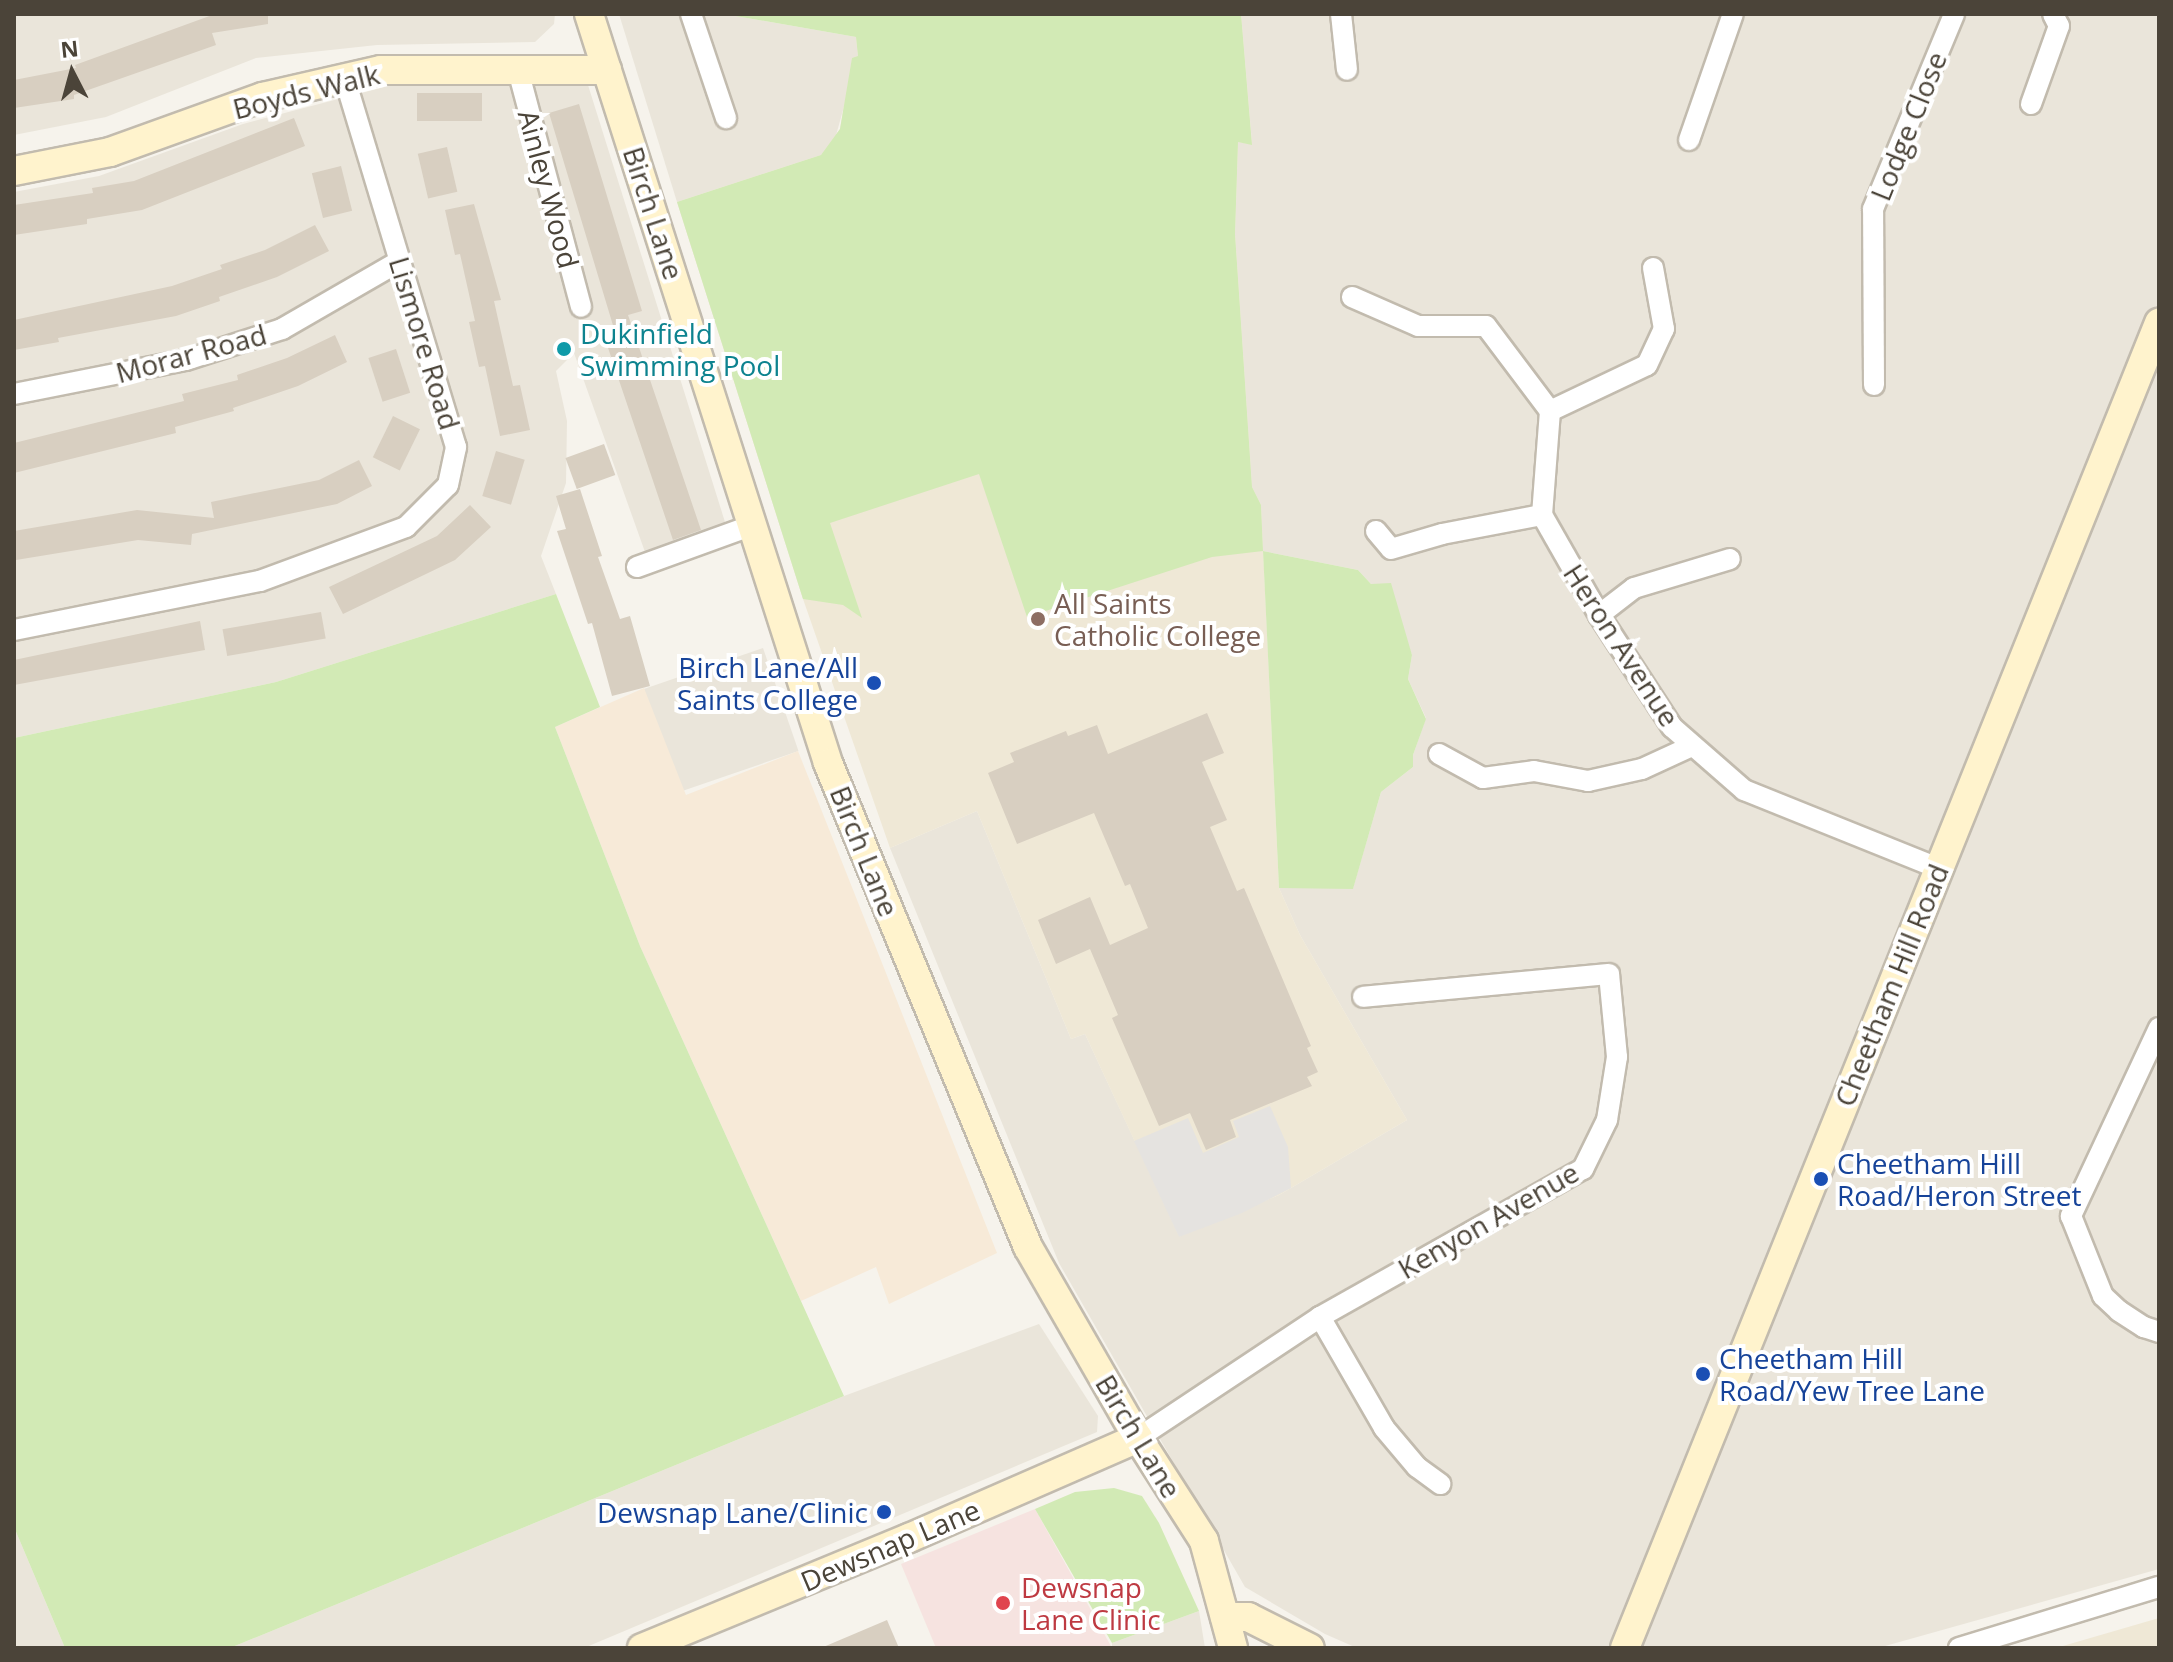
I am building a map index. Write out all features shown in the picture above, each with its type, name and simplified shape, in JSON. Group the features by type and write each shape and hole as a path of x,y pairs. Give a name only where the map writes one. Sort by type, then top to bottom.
{"main road":[{"name":"Birch Lane","path":"589,14 828,763 1028,1247 1138,1438 1204,1541 1233,1648"},
{"name":"Boyds Walk","path":"14,171 110,152 263,97 381,70 607,70"},
{"name":"Cheetham Hill Road","path":"1625,1648 2159,323"},
{"name":"Dewsnap Lane","path":"642,1648 909,1538 1138,1438"},
{"path":"1225,1617 1248,1617 1310,1648"}],"street":[{"path":"691,14 726,118"},
{"path":"1341,14 1347,70"},
{"path":"1689,140 1733,14"},
{"name":"Lodge Close","path":"1874,385 1873,209 1954,14"},
{"path":"2031,104 2059,26 2053,14"},
{"name":"Ainley Wood","path":"518,70 581,307"},
{"name":"Lismore Road","path":"14,630 260,581 406,527 448,485 456,447 345,79"},
{"name":"Morar Road","path":"14,394 186,360 282,329 400,261"},
{"path":"1550,411 1647,365 1664,329 1653,268"},
{"path":"1352,297 1418,326 1486,326 1550,411 1542,515 1442,534 1391,549 1376,531"},
{"name":"Heron Avenue","path":"1542,515 1599,615 1672,727 1692,746 1744,790 1938,868"},
{"path":"637,567 753,525"},
{"path":"1599,615 1634,588 1730,559"},
{"path":"1439,754 1483,778 1534,771 1588,781 1642,769 1692,746"},
{"name":"Kenyon Avenue","path":"1138,1438 1320,1317 1583,1169 1607,1120 1617,1057 1609,974 1363,997"},
{"path":"2159,1028 2071,1216 2103,1296 2119,1311 2144,1327 2159,1332"},
{"path":"1320,1317 1384,1428 1417,1467 1440,1484"},
{"path":"1959,1648 2159,1587"}],"shaded area":[{"path":"14,14 555,14 554,24 535,42 377,45 256,58 106,117 14,135"},
{"path":"619,14 724,14 856,37 858,56 835,139 821,155 677,202"},
{"path":"1241,14 2159,14 2159,1569 1878,1648 1357,1648 1325,1634 1245,1587 1059,1263 890,848 977,811 1071,1039 1085,1034 1179,1236 1279,1195 1407,1120 1300,935 1279,888 1353,888 1381,792 1413,767 1413,755 1426,718 1408,679 1412,655 1386,585 1371,584 1358,570 1263,551 1261,505 1252,487 1235,234 1238,142 1252,144"},
{"name":"All Saints Catholic College","path":"1241,14 1252,145 1238,142 1235,234 1252,487 1261,505 1279,888 1300,935 1407,1120 1279,1195 1179,1237 1085,1034 1071,1039 977,811 890,848 803,599 677,202 821,155 840,129 852,58 858,56 856,37"},
{"path":"392,85 588,85 730,538 650,566 574,353 556,371 567,421 566,483 541,556 556,594 276,682 14,738 14,192 99,176 243,124"},
{"path":"763,648 798,751 679,792 644,689"},
{"path":"644,688 686,795 798,751 997,1253 889,1304 876,1267 801,1301 640,946 555,727"},
{"path":"1270,1106 1288,1147 1291,1188 1242,1213 1179,1237 1134,1141 1188,1118 1203,1153 1239,1137 1233,1121"},
{"path":"1039,1324 1098,1416 1097,1432 584,1648 230,1648 844,1396"},
{"name":"Dewsnap Lane Clinic","path":"1035,1509 1112,1648 936,1648 901,1564"},
{"path":"14,1527 65,1648 14,1648"},
{"path":"1199,1611 1205,1648 1112,1648 1112,1643"},
{"path":"2159,1618 2159,1648 2056,1648"}],"green space":[{"path":"724,14 1241,14 1252,145 1238,142 1235,234 1252,487 1261,505 1263,551 1212,557 1027,617 979,474 830,523 862,618 843,605 803,599 677,202 821,155 840,129 852,58 858,56 856,37"},
{"path":"1263,551 1358,570 1371,584 1391,583 1412,655 1408,679 1426,719 1413,755 1413,767 1381,792 1353,889 1279,888"},
{"path":"556,594 600,707 555,727 640,946 844,1396 230,1648 65,1648 14,1527 14,738 276,682"},
{"path":"1114,1488 1142,1496 1159,1523 1199,1611 1112,1643 1035,1509 1075,1492"}],"building":[{"path":"215,14 268,14 268,24 212,33 216,45 74,95 74,99 14,108 14,80 76,68 75,65"},
{"path":"417,93 482,93 482,121 417,121"},
{"path":"579,104 642,311 628,315 701,530 673,540 604,336 615,332 549,113"},
{"path":"294,118 305,146 142,210 87,219 87,224 14,235 14,205 93,193 92,188 134,181"},
{"path":"447,147 457,192 428,199 418,154"},
{"path":"341,166 352,211 323,218 312,173"},
{"path":"474,204 501,300 494,301 513,386 520,385 530,430 500,436 485,366 479,367 469,322 475,321 460,254 455,255 445,210"},
{"path":"315,225 329,251 277,277 219,297 220,301 176,316 58,338 59,342 14,350 14,320 172,286 222,269 220,265 265,250"},
{"path":"335,335 347,362 298,386 233,408 234,411 175,427 176,433 14,473 14,443 184,401 182,394 238,380 237,375 287,358"},
{"path":"396,349 410,393 383,402 368,358"},
{"path":"393,416 420,429 400,470 373,457"},
{"path":"604,444 615,475 577,489 565,458"},
{"path":"496,451 525,460 511,505 482,496"},
{"path":"359,460 372,486 337,504 192,534 191,545 138,540 16,560 14,531 137,510 214,518 211,502 319,480"},
{"path":"580,489 602,556 598,557 620,619 630,616 650,686 612,696 592,623 588,624 557,531 566,529 556,496"},
{"path":"470,505 491,527 455,560 343,614 329,587 437,536"},
{"path":"321,612 326,639 227,656 223,629"},
{"path":"200,621 205,650 14,685 14,660"},
{"path":"1207,713 1224,753 1202,762 1227,820 1210,827 1237,891 1244,888 1311,1046 1307,1048 1318,1072 1307,1077 1312,1086 1230,1120 1236,1137 1206,1150 1190,1113 1159,1126 1112,1018 1118,1015 1090,949 1056,964 1038,920 1090,897 1110,945 1148,928 1130,884 1125,886 1094,813 1017,844 988,773 1014,762 1010,753 1066,731 1068,736 1097,725 1108,754"},
{"path":"887,1620 899,1648 821,1648"}],"place":[{"name":"Dukinfield Swimming Pool","path":"564,349"},
{"name":"All Saints Catholic College","path":"1038,619"},
{"name":"Birch Lane/All Saints College","path":"874,683"},
{"name":"Cheetham Hill Road/Heron Street","path":"1821,1179"},
{"name":"Cheetham Hill Road/Yew Tree Lane","path":"1703,1374"},
{"name":"Dewsnap Lane/Clinic","path":"884,1512"},
{"name":"Dewsnap Lane Clinic","path":"1003,1603"}]}
